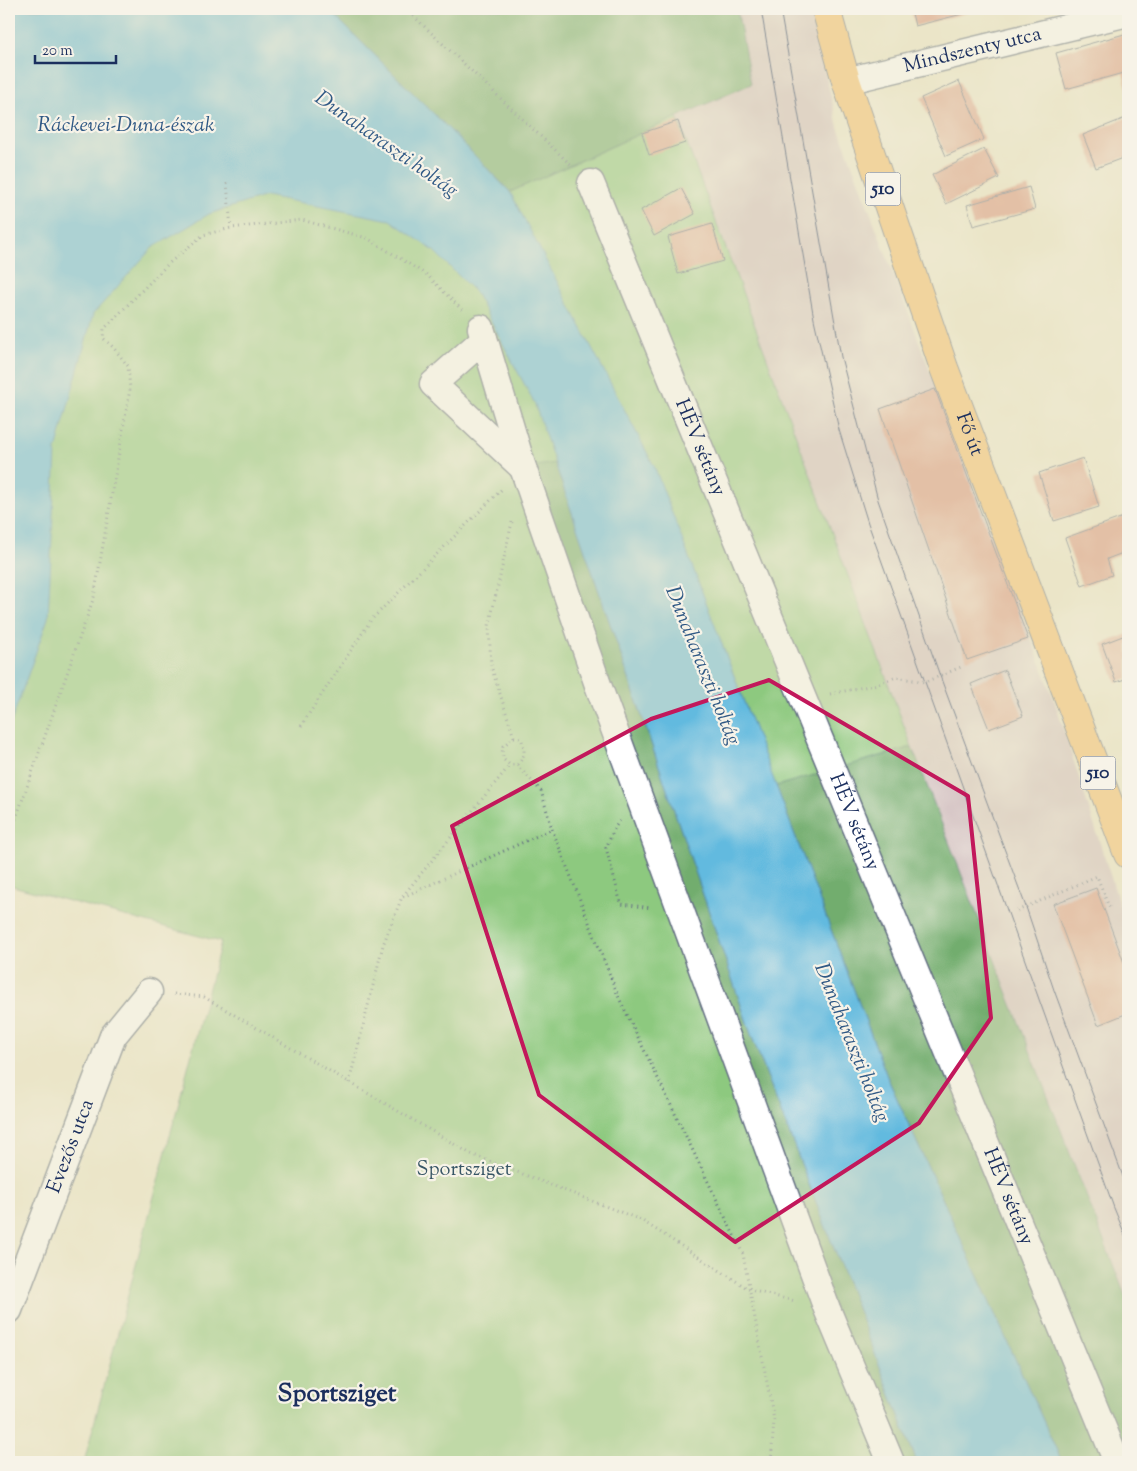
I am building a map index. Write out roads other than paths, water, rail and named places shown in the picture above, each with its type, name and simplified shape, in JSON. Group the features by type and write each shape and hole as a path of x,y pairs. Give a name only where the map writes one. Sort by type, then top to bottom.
{"main road":[{"name":"Fő út","path":"826,9 846,81 944,368 1128,854"}],"street":[{"name":"Mindszenty utca","path":"846,81 1128,13"},
{"name":"HÉV sétány","path":"590,183 1117,1462"},
{"path":"523,468 433,384 482,334 523,468 598,685 827,1309 892,1462"},
{"name":"Evezős utca","path":"9,1310 113,1036 148,992"}],"water":[{"name":"Ráckevei-Duna-észak","path":"9,9 328,9 510,192 654,466 888,1079 1062,1462 917,1462 752,1037 534,402 475,292 434,251 390,220 266,196 209,214 152,248 93,314 56,450 48,618 9,728"}],"tram line":[{"path":"761,9 814,319 839,430 868,523 1114,1208 1128,1242"},
{"path":"780,9 841,357 878,500 940,676 1128,1190"}],"district":[{"name":"Sportsziget","path":"337,1395"}],"water label":[{"name":"Dunaharaszti holtág","path":"386,145"},
{"name":"Dunaharaszti holtág","path":"702,666"},
{"name":"Dunaharaszti holtág","path":"851,1043"}]}
